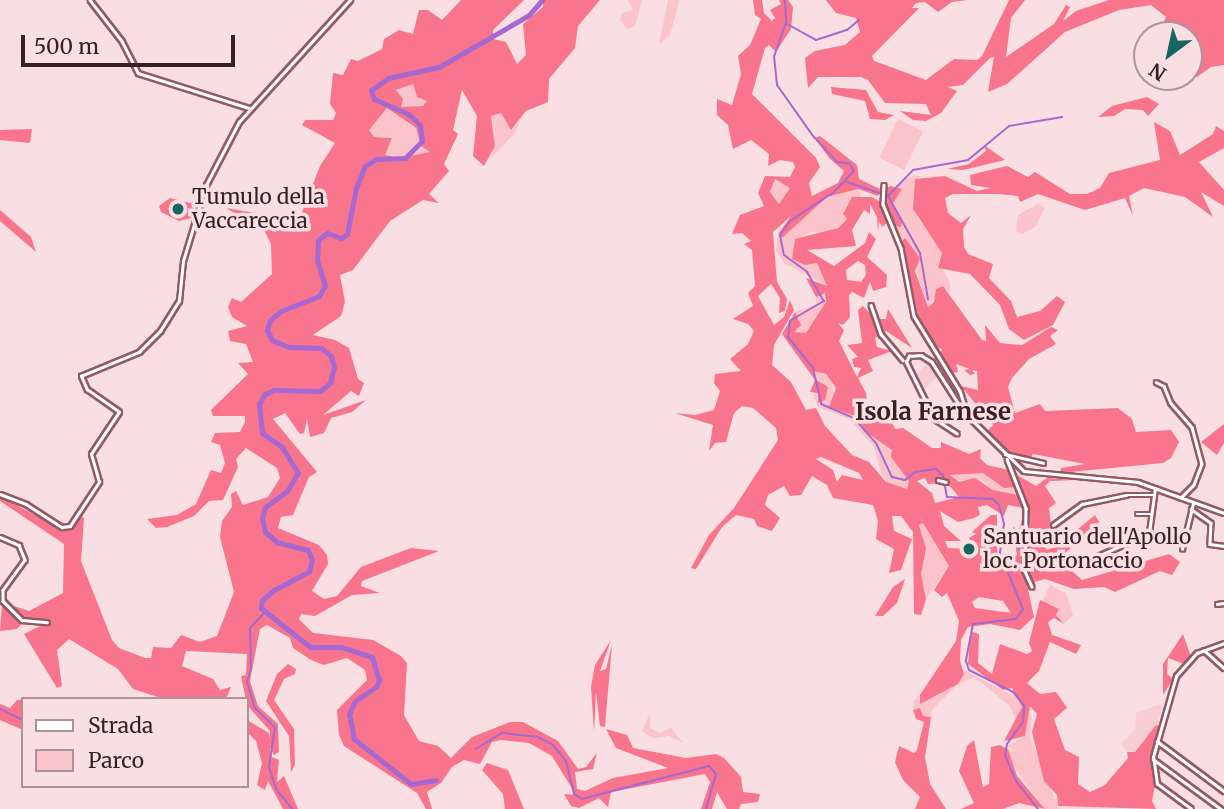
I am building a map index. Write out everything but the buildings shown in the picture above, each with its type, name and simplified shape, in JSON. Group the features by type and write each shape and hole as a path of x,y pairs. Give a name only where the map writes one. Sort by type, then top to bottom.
{"street":[{"path":"90,0 122,41 138,73 249,108"},
{"path":"0,494 26,504 64,528 71,526 99,482 90,456 119,412 87,390 81,376 139,352 177,305 183,261 206,185 249,108 350,0"},
{"path":"884,187 883,197 901,248 915,319 960,390 968,416"},
{"path":"871,305 881,334 903,360"},
{"path":"957,434 934,419 905,362 910,355 932,362 961,408 1005,455 1030,474 1129,481 1224,513"},
{"path":"1156,382 1164,386 1171,403 1192,427 1202,464 1194,485 1181,498"},
{"path":"942,411 961,408"},
{"path":"1005,455 1043,463"},
{"path":"1005,455 1026,508 1028,558 1025,571 1032,587"},
{"path":"1076,566 1137,534 1148,533 1155,488"},
{"path":"1053,526 1082,504 1126,495 1154,495"},
{"path":"1182,549 1193,504"},
{"path":"1191,509 1211,523 1211,545 1224,546"},
{"path":"1137,514 1152,514"},
{"path":"0,537 19,545 25,560 3,590 3,601 22,620 47,622"},
{"path":"1217,604 1224,603"},
{"path":"1191,809 1157,784 1153,759 1166,698 1176,676 1203,650 1224,643"},
{"path":"1203,650 1224,668"},
{"path":"1157,741 1224,791"},
{"path":"1153,759 1221,809"}],"shaded area":[{"path":"461,0 524,0 493,30 493,39 506,42 517,64 526,55 523,24 543,7 543,0 600,0 578,26 575,48 549,79 548,102 526,111 511,130 501,113 491,116 495,146 484,166 473,156 477,116 462,90 453,130 458,134 444,164 449,171 429,194 439,203 423,200 390,221 353,270 340,275 345,302 341,316 313,335 335,340 349,348 358,379 364,383 359,396 351,391 323,415 366,400 352,412 331,418 324,433 310,437 307,419 304,433 300,434 285,413 273,419 317,472 309,477 293,515 281,517 278,528 319,545 327,555 328,564 312,591 324,599 337,596 361,567 411,548 439,551 362,581 361,586 380,593 352,595 315,616 301,614 299,619 313,633 373,640 401,656 407,663 404,715 419,741 438,746 451,758 472,737 510,722 523,722 558,741 578,769 586,767 597,753 593,769 575,772 577,789 585,791 613,778 668,768 616,748 606,729 627,735 633,748 686,758 716,754 724,758 741,777 743,792 760,794 758,802 741,804 739,809 727,809 717,792 712,809 701,809 710,782 705,774 611,792 608,807 599,798 579,808 571,806 564,794 576,795 552,756 529,743 501,740 492,742 480,764 464,760 452,767 441,783 427,792 432,809 426,809 417,793 344,746 339,735 337,710 367,680 365,670 347,658 324,665 311,660 293,648 290,638 267,625 260,629 250,681 258,706 278,724 279,752 274,755 270,748 270,756 279,760 277,782 284,776 298,809 283,809 268,781 265,790 257,785 262,763 256,741 248,733 248,721 269,733 270,739 270,731 248,706 241,676 246,675 247,654 186,651 182,666 213,679 220,690 231,687 227,697 158,697 133,689 118,669 69,639 57,650 62,686 57,688 24,634 46,623 24,619 5,603 29,611 63,593 64,544 0,501 0,496 64,531 79,515 84,518 81,561 112,640 119,648 151,658 153,647 171,648 181,635 200,642 217,636 234,592 220,537 222,521 232,507 231,494 236,491 243,505 268,497 280,478 277,468 246,448 236,459 238,467 223,500 209,501 194,516 167,527 156,528 147,519 177,515 196,504 211,470 221,473 225,463 220,445 211,442 215,433 240,432 245,422 245,416 213,416 211,410 248,374 238,363 253,362 246,344 230,341 228,331 247,326 232,317 228,307 232,298 241,302 272,274 271,244 265,232 226,208 255,213 280,225 300,217 320,166 335,143 302,125 305,120 333,120 336,113 330,104 333,73 343,75 351,59 358,61 382,49 384,39 399,30 413,34 419,10 428,10 442,20","holes":["413,84 417,97 427,101 423,106 401,107 403,99 396,90","387,108 416,128 421,146 430,152 399,158 385,155 392,138 374,137 369,130"]},
{"path":"753,0 762,0 764,13 772,21 775,18 770,10 781,4 779,0 788,0 793,7 791,29 776,52 769,45 765,48 752,94 816,158 820,167 809,183 812,196 838,183 844,171 829,158 815,138 820,136 857,165 859,179 882,190 878,196 858,189 827,197 782,238 779,233 791,216 773,232 777,282 787,299 785,311 779,313 780,298 771,284 758,296 774,325 784,317 790,300 794,310 774,345 772,365 791,382 806,410 816,408 825,426 852,455 869,462 886,482 907,489 909,481 891,457 892,450 864,431 858,417 829,407 836,388 826,374 813,371 815,379 828,387 825,400 818,403 818,393 810,392 815,380 782,334 795,312 801,325 794,332 806,333 826,302 825,293 816,297 806,278 827,286 817,263 805,265 792,259 795,239 838,228 847,219 843,214 852,197 872,197 881,202 888,222 882,227 879,221 878,232 877,217 870,204 870,214 864,210 852,230 856,246 807,250 834,266 865,243 869,232 876,239 867,257 887,275 886,287 873,291 870,282 864,298 852,292 849,295 850,317 843,325 838,323 844,330 839,341 857,377 861,368 854,367 852,359 858,357 847,345 862,343 858,310 863,306 876,319 886,319 888,309 912,348 886,331 875,338 877,347 892,351 868,360 873,371 858,378 866,393 868,409 895,418 891,421 895,429 903,428 932,448 941,448 941,442 969,454 981,449 980,458 987,465 1013,471 1016,487 1004,488 983,473 950,475 959,482 975,478 993,490 1018,495 1024,508 1008,505 1004,516 987,505 978,507 980,515 958,522 940,511 944,526 961,541 945,541 948,548 969,549 975,554 969,538 976,534 972,532 991,515 997,515 997,551 1004,566 1017,555 1013,527 1019,530 1023,516 1027,537 1024,571 1034,617 1020,630 990,624 968,627 961,640 960,661 964,674 958,684 920,704 920,695 956,641 959,621 947,593 942,597 934,590 949,566 923,523 919,525 926,548 921,574 926,599 921,615 914,614 913,532 901,516 892,516 894,531 912,539 901,570 889,573 894,549 876,539 878,521 873,505 833,498 827,485 812,476 801,495 790,496 784,486 768,495 765,505 780,518 772,531 757,526 754,519 736,515 722,527 696,569 691,568 709,535 734,508 778,440 776,428 753,408 742,406 734,413 726,442 715,443 709,451 713,425 675,413 695,415 714,410 720,391 714,383 715,374 741,371 730,359 748,344 754,331 748,324 733,319 753,306 748,293 755,286 752,250 744,244 751,241 742,233 732,234 740,215 764,206 758,193 765,176 790,177 795,167 793,162 780,160 768,166 769,154 751,140 733,149 728,125 717,115 717,99 732,105 741,74 738,56 750,45 761,19 755,15","holes":["775,179 790,188 779,204 770,192","858,261 865,265 866,275 861,282 847,280 846,270","821,457 859,473 863,480 842,475 837,482 833,470 816,459","925,478 928,484 941,483 943,478 959,497 935,503 932,493 917,481","979,597 1003,601 1011,613 975,608 972,602"]},
{"path":"826,0 968,0 952,2 938,12 925,2 916,3 912,8 919,8 872,56 874,61 926,80 954,59 977,60 982,56 1009,0 1025,0 1011,18 1006,57 1054,24 1066,5 1070,7 1063,21 1076,11 1109,0 1224,0 1224,65 1211,67 1203,73 1203,21 1164,21 1166,17 1151,5 1119,10 1065,32 1007,84 988,92 994,57 990,58 963,85 948,87 957,91 941,113 926,121 913,120 900,111 931,115 926,104 885,103 868,80 861,77 818,77 808,88 805,58 815,51 845,45 860,32 856,18 836,13"},
{"path":"831,87 866,90 878,112 894,115 885,120 870,119 865,101 832,94"},
{"path":"1147,97 1159,104 1148,116 1143,110 1125,109 1114,116 1098,117 1112,106"},
{"path":"1154,122 1170,131 1180,155 1213,134 1216,126 1224,131 1224,148 1199,162 1224,190 1224,206 1201,192 1213,217 1185,197 1144,188 1129,196 1133,216 1125,198 1085,210 1038,194 1020,202 1018,196 998,194 953,194 945,198 948,213 961,223 971,215 963,229 964,247 968,254 993,264 989,278 1011,301 1017,317 1040,311 1057,296 1065,302 1053,325 1024,340 1009,329 1000,305 970,274 938,268 942,253 913,209 915,179 945,176 977,191 990,188 971,185 970,175 1007,166 1028,177 1035,172 1070,194 1087,194 1100,188 1109,173 1160,160"},
{"path":"32,129 30,143 0,140 0,130"},
{"path":"984,145 1005,160 963,170 947,169 969,164 986,151"},
{"path":"891,186 902,189 892,205 902,221 901,227 895,226 884,205 886,188"},
{"path":"170,198 194,204 191,218 179,221 161,212 159,206"},
{"path":"0,210 31,237 36,252 0,221"},
{"path":"905,238 920,258 915,271 928,307 934,302 936,289 943,286 982,340 986,341 985,325 1000,343 1022,345 1051,327 1058,330 1050,336 1056,344 1029,359 1012,378 1008,387 1015,413 1040,404 1045,411 1118,408 1132,419 1136,432 1171,430 1179,442 1171,458 1163,463 1060,473 1061,468 1085,464 1033,454 1030,459 1004,452 987,431 993,425 961,386 978,390 977,371 972,370 975,374 970,375 964,370 970,369 956,364 958,372 953,373 940,355 942,349 933,346 917,321 901,243"},
{"path":"929,361 940,374 923,391 915,376"},
{"path":"1224,424 1224,443 1217,455 1201,442"},
{"path":"1017,475 1036,486 1047,478 1075,480 1050,481 1045,486 1056,503 1049,508 1051,524 1045,542 1046,550 1056,547 1095,515 1099,522 1059,559 1082,580 1169,554 1180,562 1172,575 1160,571 1115,592 1104,587 1074,589 1045,579 1034,582 1027,571 1030,516"},
{"path":"905,579 897,603 883,616 875,616 893,587"},
{"path":"1040,600 1059,609 1056,615 1064,624 1054,618 1048,622 1052,635 1081,645 1076,654 1050,642 1039,671 1027,683 1040,694 1056,692 1067,708 1054,719 1065,750 1079,757 1078,784 1090,792 1105,785 1128,758 1127,752 1135,752 1156,725 1159,726 1152,762 1155,785 1152,801 1156,809 1058,806 1057,795 1044,781 1032,732 1037,714 1030,706 1025,736 1004,741 1022,707 1012,688 1003,690 968,664 970,639 972,632 979,634 978,663 992,674 1000,644 1027,654 1032,651 1029,643"},
{"path":"2,605 23,622 17,629 0,631"},
{"path":"1183,634 1191,657 1184,664 1168,658 1167,674 1173,679 1163,695 1163,664"},
{"path":"611,640 600,671 606,669 612,644 605,727 600,726 596,692 594,732 591,687 595,665"},
{"path":"288,664 296,669 295,674 284,679 274,700 294,729 295,765 291,772 289,736 266,701 277,674"},
{"path":"17,700 21,700 21,729 0,720 0,704 10,708"},
{"path":"1158,705 1163,708 1156,725 1135,752 1127,752 1121,743 1135,730 1136,713"},
{"path":"920,708 923,716 931,717 925,757 930,784 946,809 915,809 920,797 903,780 895,762 899,746 914,753 917,750 924,722 916,719 913,710"},
{"path":"974,740 983,787 989,784 991,747 1000,745 1008,749 1017,776 1045,809 1019,803 1003,809 961,809 974,803 959,771 967,746"},
{"path":"487,763 508,770 524,809 505,809 503,794 482,770"}],"green space":[{"path":"628,0 642,0 635,26 627,29 620,20 622,13 633,10"},
{"path":"668,0 679,0 670,35 659,44"},
{"path":"413,83 427,101 423,106 400,107 395,91"},
{"path":"387,108 416,129 421,146 431,152 399,158 384,155 386,137 374,137 369,130"},
{"path":"501,112 511,130 520,121 515,133 490,159 495,132 491,116"},
{"path":"898,119 923,131 904,170 879,158"},
{"path":"915,175 922,177 916,179 917,218 942,253 939,261 950,283 950,293 943,286 928,307 908,245 905,238 901,243 895,226 901,227 902,221 892,205 899,186 894,186"},
{"path":"779,180 787,183 790,191 787,199 779,202 771,199 768,191 771,183"},
{"path":"858,189 861,194 845,223 826,233 811,232 795,240 793,254 817,263 827,286 784,263 776,250 778,232 783,227 779,233 824,198"},
{"path":"1038,204 1045,208 1035,227 1022,234 1016,231 1018,215"},
{"path":"825,293 826,302 813,326 806,333 794,332 799,319 795,312 816,304 816,297"},
{"path":"815,371 831,378 834,397 849,414 858,417 870,436 892,450 909,481 907,489 889,484 881,473 874,447 849,419 818,407 813,395 828,387 816,379"},
{"path":"949,473 983,473 1001,485 1016,487 1018,495 993,490 982,480 954,480"},
{"path":"923,523 949,566 926,599 921,574 926,548 919,525"},
{"path":"1050,585 1066,593 1073,615 1064,624 1056,615 1059,609 1042,601"},
{"path":"963,669 1017,698 1022,706 1016,721 1010,706 974,677 958,684 932,710 931,717 923,716 919,708 913,710 914,701 920,695 918,700 935,697 964,674"},
{"path":"1028,708 1032,718 1030,737 1059,809 1045,809 1012,764 1008,749 1017,752 1007,746 1025,736"},
{"path":"650,713 650,728 660,733 671,728 683,743 669,736 653,738 642,731"}],"waterway":[{"path":"436,780 411,784 354,739 349,714 355,701 376,687 379,680 372,657 342,647 310,647 261,608 262,600 274,590 309,571 312,560 308,550 277,542 265,532 262,517 265,507 287,491 298,473 282,447 262,433 259,404 265,394 274,390 320,391 330,383 334,367 331,356 321,348 289,347 272,340 267,330 270,320 281,311 319,296 325,286 317,260 318,240 327,233 341,238 347,234 356,188 365,166 376,159 405,158 422,141 420,125 408,114 374,99 371,90 388,78 439,67 529,15 542,0"},
{"path":"785,0 786,22 774,56 777,85 813,136 837,162 849,163 854,171 834,192 790,221 780,235 784,255 807,272 824,301 790,321 788,337 813,368 821,404 854,418 876,443 892,477 905,480 915,472 936,469 943,475 947,497 993,499 999,505 1004,524 1000,553 1023,609 1016,619 973,624 966,661 969,670 1013,692 1024,705 1023,722 1007,744 1005,755 1016,781 1038,809"},
{"path":"787,24 816,40 847,30 859,20"},
{"path":"888,196 913,170 968,160 1009,126 1062,117"},
{"path":"847,182 888,196 920,253 928,299"},
{"path":"1001,537 1039,561"},
{"path":"264,613 250,628 251,669 247,682 255,708 275,727 269,767 276,789 292,809"},
{"path":"0,709 21,719"},
{"path":"476,749 502,733 538,737 553,745 566,761 574,794 582,799 709,766 716,774 706,809"}],"place":[{"name":"Tumulo della Vaccareccia","path":"178,209"},
{"name":"Santuario dell'Apollo loc. Portonaccio","path":"969,549"}],"district":[{"name":"Isola Farnese","path":"933,412"}]}
